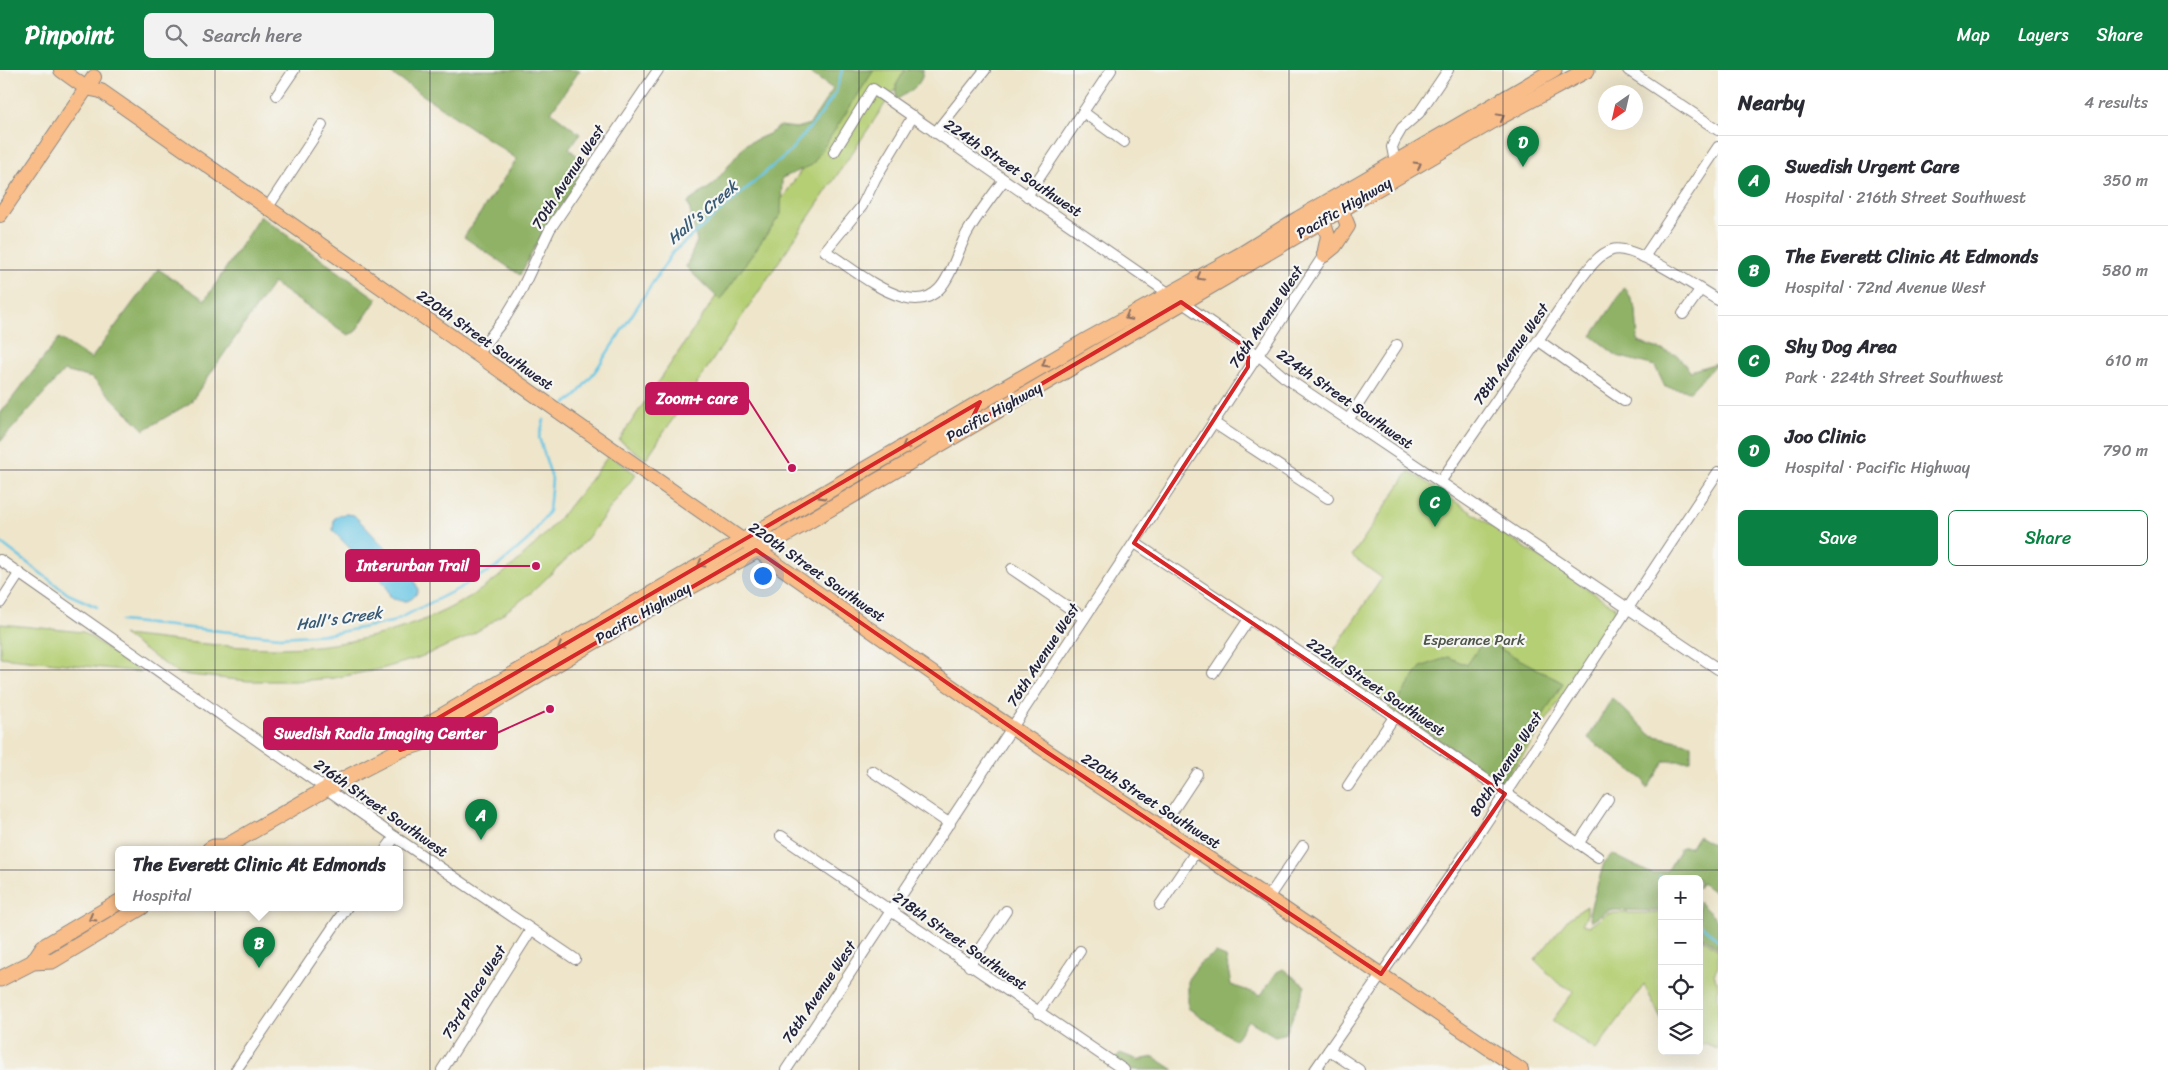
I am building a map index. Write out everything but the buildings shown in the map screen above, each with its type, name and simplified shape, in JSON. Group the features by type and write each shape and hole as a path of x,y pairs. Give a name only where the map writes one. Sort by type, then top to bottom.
{"highway":[{"name":"Pacific Highway","path":"228,846 327,788 400,750 425,742 644,612 756,550 1040,386 1248,251 1395,162 1554,70"},
{"name":"Pacific Highway","path":"400,750 428,724 980,402 1342,211 1496,119 1587,70"},
{"path":"33,962 43,947 115,904"},
{"path":"0,979 33,962 52,961 135,911"}],"main road":[{"name":"220th Street Southwest","path":"61,70 91,76 101,91 1012,729 1136,812 1197,850 1521,1070"},
{"path":"0,215 91,76"},
{"path":"1324,256 1335,246 1348,226 1342,211"},
{"path":"1323,221 1328,236 1324,256"},
{"path":"933,447 934,439 973,415 980,402"},
{"path":"114,924 123,911"}],"street":[{"path":"277,95 294,70"},
{"name":"70th Avenue West","path":"477,354 520,293 550,229 658,70"},
{"path":"935,133 985,70"},
{"path":"1027,196 1111,70"},
{"path":"1395,162 1392,144 1402,128 1414,118 1448,70"},
{"path":"1628,70 1718,130"},
{"name":"224th Street Southwest","path":"834,152 873,89 1248,348 1283,376 1718,669"},
{"path":"1083,112 1124,142"},
{"path":"913,116 874,179 862,206 825,251 882,288 903,297 920,300 934,294 945,283 968,232 1004,180"},
{"path":"268,207 322,125"},
{"path":"1718,147 1644,257 1718,300"},
{"name":"78th Avenue West","path":"1440,482 1590,267 1602,255 1613,249 1627,249 1644,257"},
{"name":"76th Avenue West","path":"786,1070 1324,256"},
{"path":"1683,314 1700,290"},
{"path":"1540,340 1624,401"},
{"path":"1348,420 1397,345"},
{"path":"1246,373 1249,359 1248,348"},
{"path":"1214,423 1328,498"},
{"name":"80th Avenue West","path":"1315,1070 1505,794 1717,474"},
{"name":"222nd Street Southwest","path":"1135,543 1394,717 1598,858"},
{"name":"216th Street Southwest","path":"0,560 395,837 575,959"},
{"path":"1012,569 1084,618"},
{"path":"0,603 19,574"},
{"path":"1213,673 1249,619"},
{"path":"1348,786 1394,717"},
{"path":"872,771 950,824"},
{"path":"1162,827 1197,774"},
{"path":"1578,844 1608,799"},
{"name":"218th Street Southwest","path":"781,836 1124,1070"},
{"path":"388,846 395,837"},
{"path":"1268,898 1303,846"},
{"path":"1160,905 1197,850"},
{"path":"236,1070 344,911"},
{"path":"969,966 1006,911"},
{"name":"73rd Place West","path":"442,1070 531,930"},
{"path":"1038,1013 1080,951"},
{"path":"1329,1050 1359,1070"}],"highlighted area":[{"path":"1181,302 1248,349 1248,367 1134,543 1505,794 1381,974 1048,753 756,550 425,742 400,750 428,724 980,402 968,427"}],"green space":[{"path":"391,70 580,70 551,112 580,134 569,149 589,165 544,230 520,275 464,237 517,159 389,72"},
{"path":"806,70 874,70 812,165 782,178 781,214 720,300 686,267 697,241 688,202 713,185 746,144 769,134 780,126 796,128 810,124 833,89"},
{"path":"869,70 910,70 889,98 646,459 619,440"},
{"path":"905,70 923,70 922,76 914,88 896,100 896,85"},
{"path":"260,216 377,299 355,332 348,335 273,283 190,403 144,430 92,378 64,371 0,442 0,414 59,338 91,359 158,269 205,300"},
{"path":"1625,287 1636,309 1638,342 1677,355 1690,371 1717,363 1690,391 1665,387 1655,366 1617,356 1592,336"},
{"path":"609,455 636,474 586,540 532,592 488,625 464,639 418,658 381,669 334,678 295,681 249,681 179,674 123,635 233,646 295,648 320,646 371,637 421,621 466,599 508,570 527,553 562,515"},
{"name":"Esperance Park","path":"1409,471 1615,607 1615,618 1503,785 1324,665 1382,578 1352,556"},
{"path":"0,624 83,632 141,672 0,657"},
{"path":"1484,640 1563,683 1502,782 1393,708 1421,667 1448,657 1467,665"},
{"path":"1612,698 1651,735 1691,744 1691,761 1665,761 1647,789 1644,780 1588,738"},
{"path":"1698,836 1718,848 1718,895 1703,884 1703,875 1658,875 1658,911 1609,910 1591,922 1589,913 1604,863 1612,854 1652,874 1668,870 1681,847 1691,847"},
{"path":"1587,906 1587,915 1582,924 1590,926 1608,913 1658,913 1658,1012 1644,985 1596,1050 1552,1021 1574,991 1558,983 1535,960 1569,918"},
{"path":"1703,906 1718,921 1718,948 1703,937"},
{"path":"1703,939 1718,950 1718,967 1714,974 1718,986 1718,1050 1706,1043 1703,1044"},
{"path":"1216,953 1226,957 1231,985 1261,995 1277,972 1283,969 1305,986 1286,1033 1275,1036 1248,1020 1235,1040 1188,1008 1188,979 1200,963"},
{"path":"1120,1053 1138,1060 1154,1057 1174,1070 1132,1070 1115,1059"}],"water":[{"path":"339,515 354,515 414,578 418,590 413,598 402,601 390,596 385,584 333,531 334,519"}],"waterway":[{"name":"Hall's Creek","path":"566,403 575,397 596,370 673,252 789,152 819,117 836,92 842,70"},
{"name":"Hall's Creek","path":"121,621 280,637 329,634 392,622 458,589 499,565 530,538 549,511 552,479 539,437 544,420"},
{"name":"Hall's Creek","path":"0,542 68,594 97,607"},
{"path":"1703,927 1718,940"}],"place":[{"name":"Joo Clinic","path":"1523,167"},
{"name":"Zoom+ care","path":"792,468"},
{"name":"Shy Dog Area","path":"1435,527"},
{"name":"Interurban Trail","path":"536,566"},
{"name":"Swedish Radia Imaging Center","path":"550,709"},
{"name":"Swedish Urgent Care","path":"481,840"},
{"name":"The Everett Clinic At Edmonds","path":"259,968"}]}
